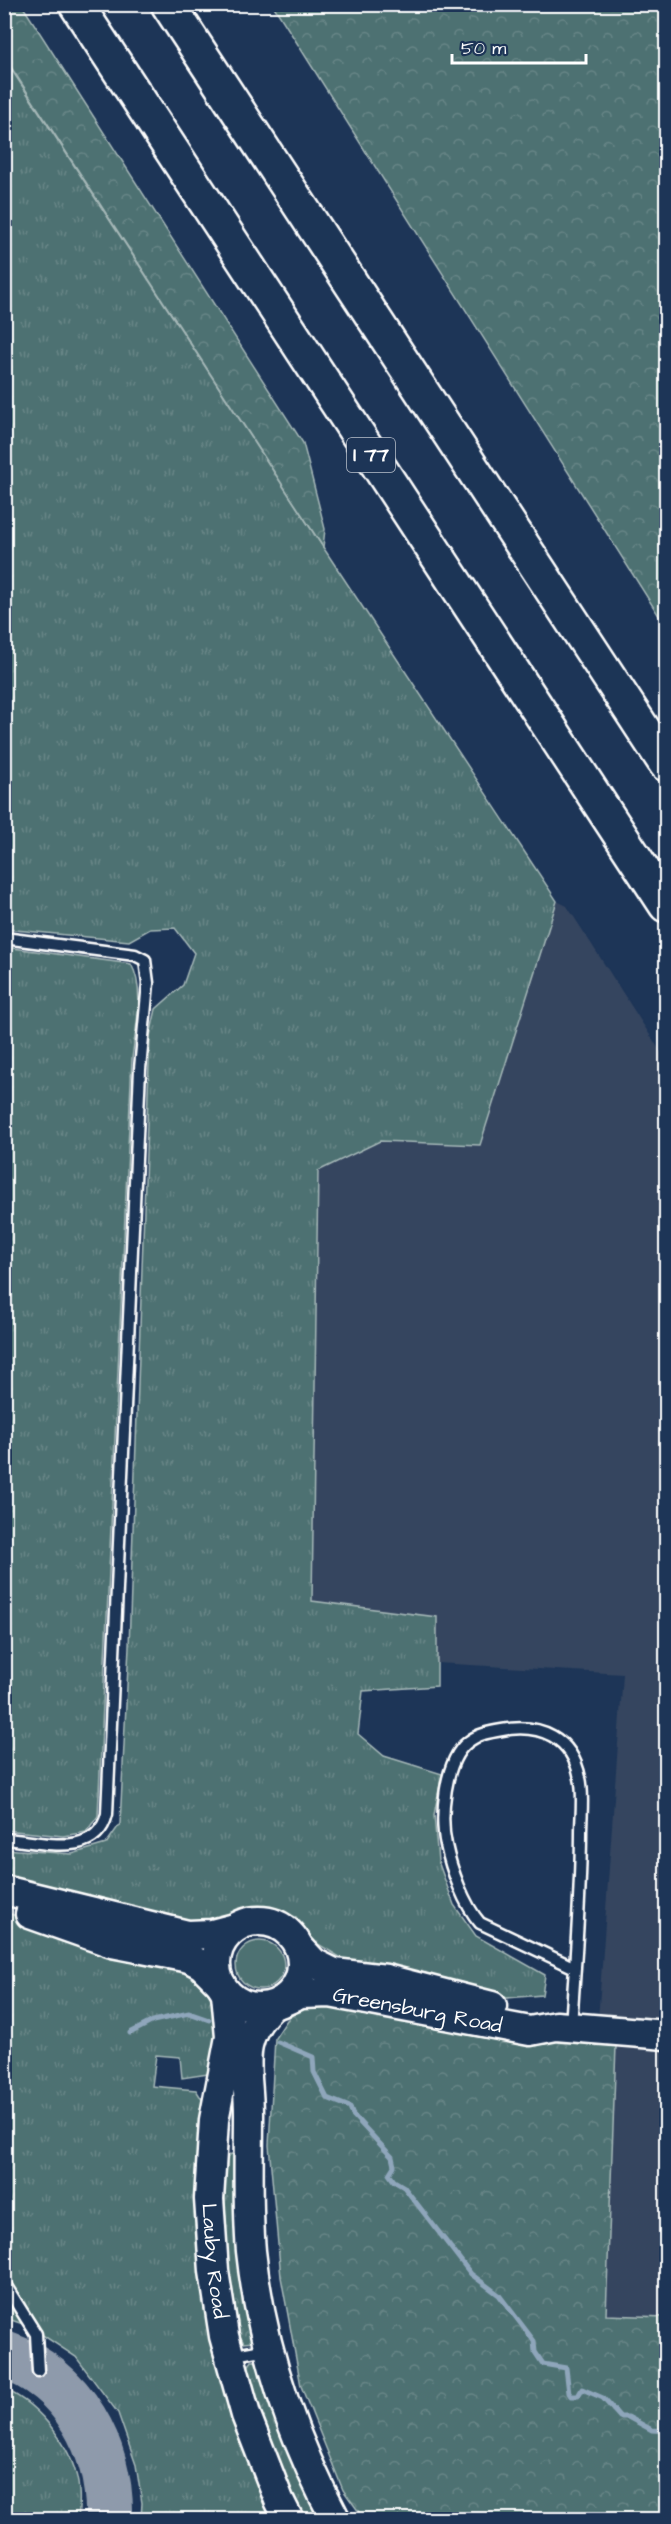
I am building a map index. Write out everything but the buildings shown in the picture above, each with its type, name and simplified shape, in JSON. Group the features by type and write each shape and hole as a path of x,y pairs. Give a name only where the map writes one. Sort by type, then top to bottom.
{"highway":[{"name":"I 77","path":"76,4 666,905"},
{"path":"168,4 666,764"}],"main road":[{"path":"4,1890 188,1935 212,1934 254,1921 274,1923 289,1933 299,1947 302,1961 300,1979 290,1995 275,2005 246,2006 235,2001 202,1965 189,1958 112,1943 50,1920 4,1907"},
{"path":"223,1989 216,1966 217,1954 222,1941 235,1928"},
{"name":"Greensburg Road","path":"299,1947 314,1963 334,1973 393,1980 452,1997 531,2014 564,2027"},
{"name":"Lauby Road","path":"223,1989 230,2034 214,2120 209,2199 214,2271 229,2356 253,2436 290,2520"},
{"name":"Greensburg Road","path":"275,2005 301,1994 330,1993 530,2031 564,2027 666,2035"},
{"name":"Lauby Road","path":"275,2005 254,2027 246,2049 251,2250 269,2348 295,2433 336,2520"}],"lane":[{"path":"4,938 135,955 145,960 148,983 140,1069 107,1814 104,1826 91,1840 72,1845 4,1839"},
{"path":"564,2027 575,1968 581,1861 581,1779 574,1757 562,1742 539,1729 513,1727 486,1732 466,1743 452,1764 444,1816 446,1845 469,1910 480,1923 575,1968"},
{"path":"4,2283 36,2334 38,2371"},
{"path":"229,2356 269,2348"}],"shaded area":[{"path":"557,901 567,906 666,1060 666,2023 598,2020 623,1674 437,1663 437,1617 312,1601 318,1170 380,1141 480,1145"},
{"path":"616,2046 666,2048 666,2317 606,2315"}],"green space":[{"path":"4,5 22,5 303,443 325,529 323,547 5,58"},
{"path":"273,5 666,5 666,627"},
{"path":"4,58 557,901 480,1145 380,1141 318,1171 312,1601 437,1617 437,1686 363,1691 358,1734 384,1756 442,1774 434,1815 438,1861 454,1905 476,1936 545,1975 542,1995 495,1999 348,1962 313,1941 296,1917 255,1907 215,1922 179,1924 5,1883 5,1849 72,1854 106,1844 120,1824 129,1647 150,1036 156,1009 183,985 194,953 175,928 150,929 129,941 5,929"},
{"path":"5,947 131,964 139,998 132,1059 98,1816 86,1832 63,1836 5,1830"},
{"path":"4,1912 208,1980 219,2005 221,2061 208,2074 182,2078 180,2057 156,2055 152,2086 196,2090 210,2112 200,2177 276,2519 141,2519 142,2503 136,2465 118,2413 76,2357 29,2326 5,2318"},
{"path":"255,1941 265,1941 280,1951 284,1965 280,1979 274,1985 265,1989 255,1989 240,1979 236,1970 236,1960 246,1945"},
{"path":"331,2005 616,2046 606,2315 666,2317 666,2519 364,2519 343,2490 301,2386 281,2277 269,2145 275,2038 287,2020 299,2009"},
{"path":"231,2154 235,2155 253,2342 244,2343 240,2336 227,2257 224,2166 225,2160"},
{"path":"252,2361 260,2361 326,2519 305,2519 296,2501 272,2445 247,2368"},
{"path":"4,2389 31,2406 64,2445 76,2476 79,2494 78,2519 5,2519"}],"waterway":[{"path":"130,2033 153,2021 189,2013 209,2020"},
{"path":"278,2042 313,2057 314,2072 327,2098 350,2107 353,2115 392,2157 394,2166 389,2174 394,2181 404,2187 471,2274 499,2295 534,2341 535,2352 543,2364 566,2368 571,2396 578,2396 582,2389 603,2398 620,2417 628,2417 652,2430 666,2431"}],"taxiway":[{"path":"4,2355 29,2366 50,2381 69,2399 84,2420 95,2442 103,2467 108,2493 109,2520"}]}
